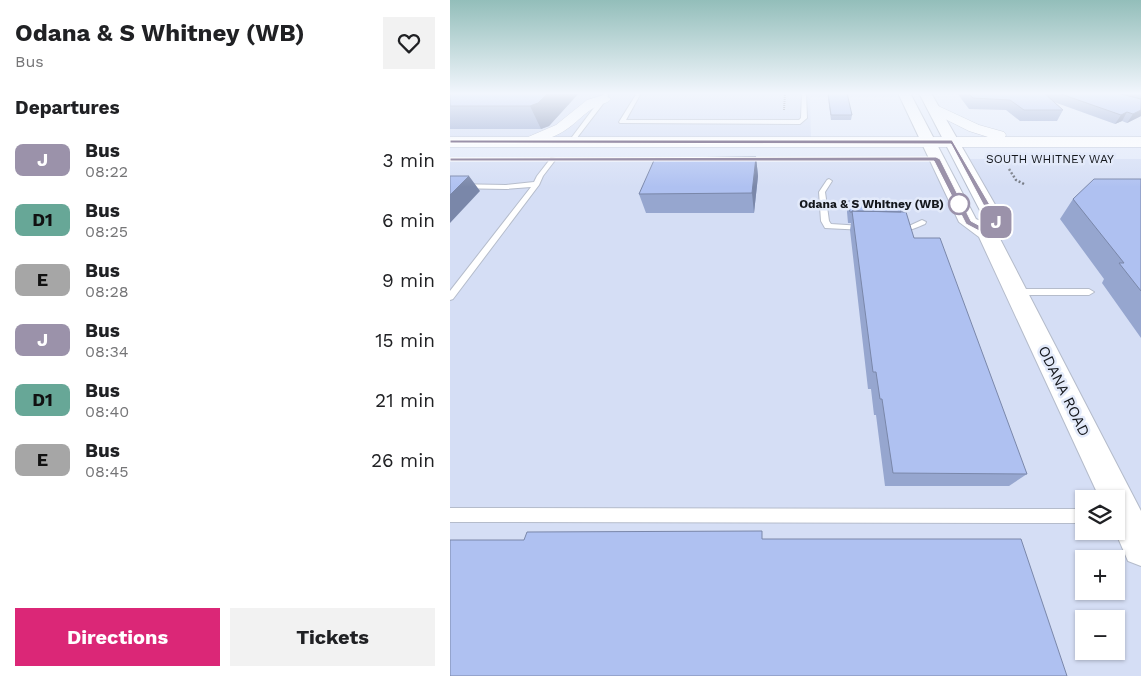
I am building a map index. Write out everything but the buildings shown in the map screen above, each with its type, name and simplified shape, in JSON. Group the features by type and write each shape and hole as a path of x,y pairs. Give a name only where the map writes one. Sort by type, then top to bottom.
{"main road":[{"path":"524,142 561,128 565,125"},
{"path":"967,125 1020,143"},
{"name":"SOUTH WHITNEY WAY","path":"450,142 524,142 572,151"},
{"name":"SOUTH WHITNEY WAY","path":"529,159 553,159 572,151 606,142 1141,142"},
{"path":"553,159 606,142"},
{"path":"493,159 572,151"},
{"path":"919,159 970,159"}],"street":[{"path":"919,125 968,222 987,233 996,222 970,159 952,142 943,125"},
{"name":"ODANA ROAD","path":"987,233 1108,490"},
{"name":"ODANA ROAD","path":"1125,524 1141,548"}],"lane":[{"path":"572,151 588,125"},
{"path":"450,297 537,184 540,176 553,159"},
{"path":"829,181 822,192 825,221 828,226 872,228"},
{"path":"450,186 506,187 537,184"},
{"path":"891,228 910,228 922,222"},
{"path":"1015,292 1089,292"},
{"path":"450,515 1075,516"}],"path":[{"path":"1009,168 1016,180 1024,184"}],"shaded area":[{"path":"450,125 811,125 811,143 450,142"},
{"path":"450,159 936,159 968,222 987,233 996,221 962,159 1141,159 1141,676 450,676"}],"bus line":[{"name":"J","path":"450,142 952,142 996,222 987,233 968,222 936,159 450,160"}],"place":[{"name":"Odana & S Whitney (WB)","path":"959,204"}]}
